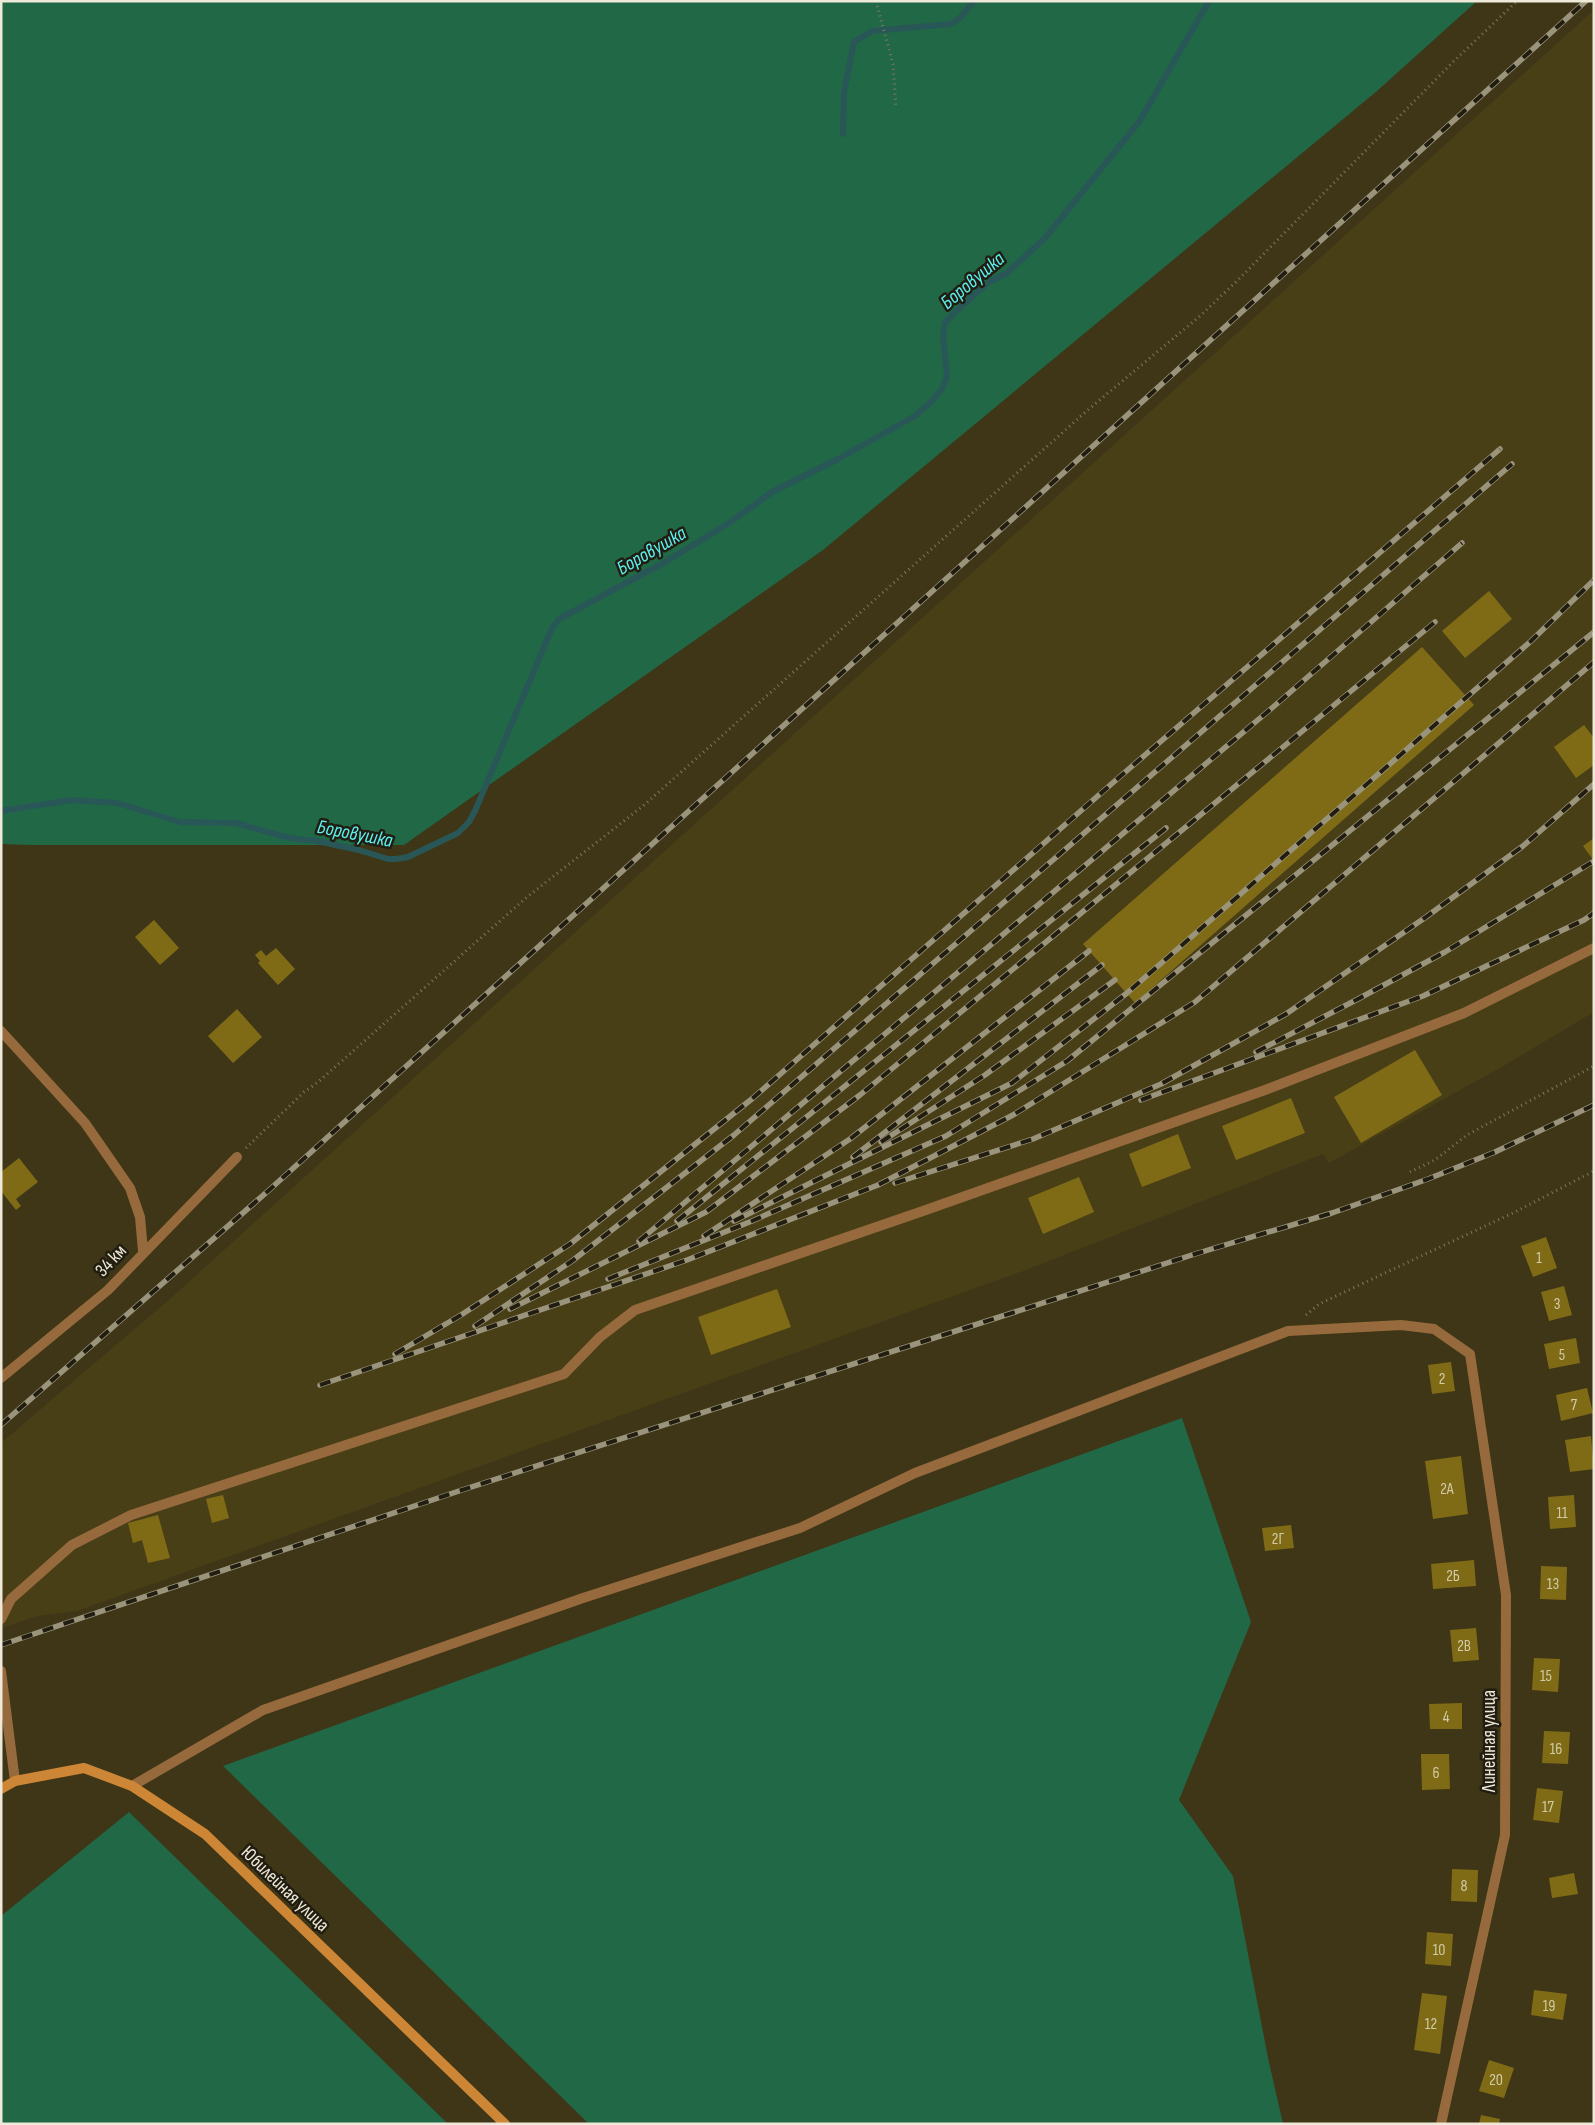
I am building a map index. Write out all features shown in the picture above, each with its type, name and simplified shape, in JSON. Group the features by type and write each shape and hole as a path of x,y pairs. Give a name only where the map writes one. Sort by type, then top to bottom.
{"main road":[{"name":"Юбилейная улица","path":"1,1789 15,1781 84,1768 132,1786 205,1834 505,2124"}],"street":[{"path":"1,1619 11,1598 72,1545 131,1515 564,1374 600,1337 635,1310 923,1211 1274,1086 1464,1013 1594,948"},
{"path":"1,1031 85,1123 130,1188 140,1217 143,1251"},
{"name":"34 км","path":"1,1378 108,1290 143,1251 237,1157"},
{"name":"Линейная улица","path":"1288,1331 1401,1325 1434,1329 1470,1354 1506,1595 1504,1835 1441,2124"},
{"path":"132,1786 263,1710 583,1598 800,1528 915,1474 1288,1331"},
{"path":"1,1671 15,1781"}],"path":[{"path":"876,1 893,64 896,108"},
{"path":"237,1157 304,1092 317,1083 527,897 642,806 1089,410 1200,316 1237,281 1453,62 1517,1"},
{"path":"1410,1172 1435,1160 1467,1135 1594,1066"},
{"path":"1288,1331 1319,1304 1506,1216 1594,1171"}],"shaded area":[{"path":"1594,10 1594,1012 1505,1065 1329,1163 1323,1154 1023,1271 77,1611 37,1616 1,1628 1,1443 171,1298"}],"green space":[{"path":"1,1 1477,1 1377,91 823,550 404,845 32,845 1,844"},
{"path":"1182,1418 1251,1622 1179,1800 1233,1876 1268,2058 1283,2124 589,2124 223,1766"},
{"path":"129,1812 448,2124 1,2124 1,1916"}],"building":[{"path":"1489,591 1512,619 1465,658 1442,631"},
{"path":"1422,647 1474,705 1135,1003 1083,944"},
{"path":"1584,725 1594,738 1594,765 1576,778 1554,747"},
{"path":"1594,838 1594,861 1583,846"},
{"path":"154,920 179,948 160,965 135,937"},
{"path":"276,948 295,969 278,985 258,963 260,961 255,955 261,950 266,956"},
{"path":"237,1009 262,1037 233,1063 208,1036"},
{"path":"1415,1050 1442,1095 1361,1143 1334,1097"},
{"path":"1291,1098 1305,1133 1236,1160 1222,1126"},
{"path":"1178,1134 1191,1168 1142,1187 1129,1154"},
{"path":"19,1158 38,1182 16,1199 21,1206 16,1210 1,1191 1,1172"},
{"path":"1079,1177 1094,1212 1043,1234 1028,1198"},
{"path":"1546,1237 1557,1268 1533,1277 1521,1246"},
{"path":"1564,1286 1572,1315 1549,1321 1541,1292"},
{"path":"777,1289 791,1327 711,1355 698,1317"},
{"path":"1576,1338 1580,1363 1549,1369 1544,1344"},
{"path":"1451,1362 1455,1391 1432,1394 1428,1365"},
{"path":"1587,1388 1593,1413 1561,1421 1556,1395"},
{"path":"1591,1436 1594,1469 1570,1472 1565,1440"},
{"path":"1461,1456 1468,1514 1433,1519 1425,1461"},
{"path":"223,1495 229,1518 212,1523 206,1499"},
{"path":"1574,1495 1576,1527 1550,1529 1548,1497"},
{"path":"158,1515 170,1558 148,1563 142,1540 133,1543 128,1523"},
{"path":"1291,1525 1294,1548 1265,1551 1262,1528"},
{"path":"1474,1560 1476,1586 1433,1589 1431,1564"},
{"path":"1541,1566 1567,1567 1566,1600 1540,1599"},
{"path":"1476,1628 1479,1660 1453,1662 1450,1630"},
{"path":"1534,1658 1560,1659 1558,1692 1532,1690"},
{"path":"1462,1703 1462,1729 1430,1729 1429,1704"},
{"path":"1544,1731 1570,1732 1568,1764 1542,1763"},
{"path":"1421,1754 1449,1754 1450,1789 1422,1790"},
{"path":"1537,1788 1563,1791 1559,1823 1533,1820"},
{"path":"1452,1869 1478,1870 1477,1902 1451,1901"},
{"path":"1574,1873 1578,1894 1552,1898 1549,1878"},
{"path":"1427,1932 1453,1934 1451,1966 1425,1964"},
{"path":"1534,1990 1567,1994 1563,2020 1531,2015"},
{"path":"1422,1993 1447,1996 1440,2054 1414,2050"},
{"path":"1489,2060 1514,2068 1504,2098 1479,2091"},
{"path":"1481,2115 1500,2119 1499,2124 1479,2124"}],"waterway":[{"path":"843,134 844,92 854,42 872,31 951,24 961,17 974,1"},
{"name":"Боровушка","path":"1,811 71,800 117,803 180,822 236,823 289,838 317,841 359,850 388,859 408,857 458,833 469,822 475,811 552,628 559,619 667,561 729,523 772,492 838,459 915,416 933,400 942,389 947,376 943,336 945,323 989,282 1007,273 1045,238 1139,122 1209,1"}],"railway":[{"path":"1,1425 268,1191 1586,1"},
{"path":"395,1354 461,1315 570,1244 753,1098 1116,780 1500,449"},
{"path":"475,1326 572,1261 734,1135 1512,464"},
{"path":"639,1241 1272,708 1462,543"},
{"path":"734,1221 1012,1083 1127,993 1530,642 1594,580"},
{"path":"510,1309 706,1212 860,1095 1435,622"},
{"path":"608,1279 752,1221 946,1136 1067,1061 1594,632"},
{"path":"320,1385 687,1260 878,1185 1013,1115 1195,1002 1594,662"},
{"path":"895,1183 1033,1139 1161,1084 1286,1014 1426,917 1523,846 1594,784"},
{"path":"677,1221 1166,828"},
{"path":"1256,1052 1445,952 1594,861"},
{"path":"1141,1100 1423,996 1584,920 1594,913"},
{"path":"704,1236 850,1139 1089,951"},
{"path":"853,1157 1102,965"},
{"path":"881,1142 985,1075 1115,980"},
{"path":"1,1645 462,1490 1195,1254 1332,1213 1428,1179 1495,1152 1594,1105"}]}
